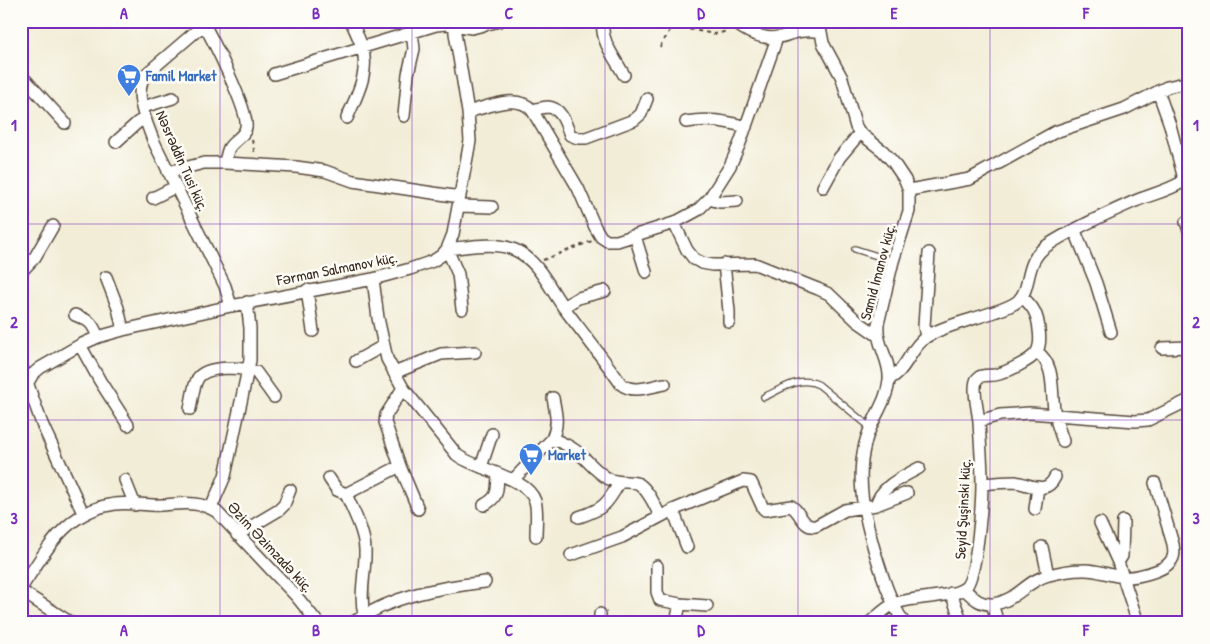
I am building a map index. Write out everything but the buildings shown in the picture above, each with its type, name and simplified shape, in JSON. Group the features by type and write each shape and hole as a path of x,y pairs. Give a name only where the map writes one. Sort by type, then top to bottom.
{"street":[{"path":"347,118 363,81 365,70 362,48 351,21"},
{"path":"274,74 362,48 418,27 455,23 472,28 499,21"},
{"path":"603,21 603,37 624,75"},
{"path":"205,22 242,108 246,127 245,132 229,148 226,163"},
{"name":"Nəsrəddin Tusi küç.","path":"205,22 145,75 141,84 144,113 153,140 225,286 231,306"},
{"path":"455,23 468,112 470,141 453,234 447,249 458,274 462,309"},
{"path":"736,23 758,36 777,38 824,26 823,43 842,78 853,118 860,133 888,157 910,190 970,179 1055,132 1124,109 1167,87 1189,82"},
{"path":"404,116 408,74 418,27"},
{"path":"468,112 516,102 528,105 578,188 601,237 608,241 617,241 674,223 698,210 709,199 730,166 746,127 777,38"},
{"path":"21,75 65,122"},
{"path":"889,379 902,370 919,344 926,337 1005,308 1022,297 1031,266 1040,251 1048,245 1132,203 1182,182 1183,175 1177,150 1158,91"},
{"path":"116,142 137,123 144,113 173,98"},
{"path":"532,110 549,107 556,110 563,118 570,135 586,138 634,120 641,114 647,99"},
{"path":"686,122 722,120 746,127"},
{"path":"824,188 839,158 860,133"},
{"path":"168,172 204,163 325,171 354,181 492,207"},
{"path":"153,198 175,187"},
{"name":"Samid İmanov küç.","path":"904,623 884,584 860,493 864,445 883,404 889,379 888,367 877,335 878,324 892,261 910,212 910,190"},
{"path":"709,199 720,202 737,201"},
{"path":"674,223 687,250 694,259 702,263 755,264 818,289 829,294 857,321 877,335"},
{"path":"21,272 35,257 53,226"},
{"path":"1075,231 1096,283 1111,332"},
{"path":"635,236 646,272"},
{"path":"447,249 504,246 516,250 534,264 563,307 621,384 632,390 665,384"},
{"name":"Fərman Salmanov küç.","path":"21,394 40,368 98,337 247,302 373,279 433,261 447,249"},
{"path":"926,337 924,326 929,253"},
{"path":"724,264 729,322"},
{"path":"106,277 118,308 123,330"},
{"path":"373,279 383,346 402,388 464,460 513,480 525,488 534,500 536,536"},
{"path":"307,290 313,331"},
{"path":"563,307 578,298 605,291"},
{"path":"1022,297 1032,305 1035,313 1040,342 1037,352 1043,356 1050,369 1055,414 1063,441"},
{"path":"212,508 225,476 249,369 251,350 247,302"},
{"path":"75,315 92,323 98,337"},
{"path":"80,345 128,425"},
{"path":"356,361 383,346"},
{"path":"1162,348 1189,347"},
{"path":"394,373 441,354 475,352"},
{"name":"Seyid Şuşinski küç.","path":"964,588 970,582 974,571 982,484 979,421 974,386 980,376 1002,373 1030,358 1037,352"},
{"path":"21,365 42,424 83,513"},
{"path":"190,409 197,379 202,374 221,369 249,369 256,372 274,396"},
{"path":"402,388 389,409 385,422 400,466 418,509"},
{"path":"513,480 552,439 557,429 558,420 553,398"},
{"path":"979,421 1000,415 1013,414 1055,414 1135,421 1148,420 1189,400"},
{"path":"481,468 492,434"},
{"path":"552,439 565,444 579,453 608,479 619,483 636,482 652,500 660,516"},
{"path":"346,494 400,466"},
{"path":"876,505 882,493 894,482 919,468"},
{"path":"484,505 496,495 498,474"},
{"path":"982,484 1017,482 1038,488 1048,486 1055,477"},
{"path":"329,478 337,490 346,494 363,535 365,547 361,594 364,615"},
{"path":"125,480 134,505"},
{"path":"571,555 622,537 660,516 743,481 748,481 752,484 765,510 791,506 807,525 811,527 844,510 876,505 907,493"},
{"path":"579,517 598,511 603,507 613,495 619,483"},
{"path":"869,623 893,604 952,593 964,588 978,602 992,604 1012,599 1028,584 1048,575 1095,570 1123,577 1142,575 1166,566 1171,562 1174,544 1155,483"},
{"path":"1035,509 1038,488"},
{"path":"237,535 279,510 287,500 290,490"},
{"name":"Əzim Əzimzadə küç.","path":"21,589 54,541 72,521 83,513 110,505 196,504 212,508 297,597 318,623"},
{"path":"673,510 687,547"},
{"path":"1118,562 1122,556 1122,521"},
{"path":"1100,523 1118,562 1138,623"},
{"path":"1042,547 1048,575"},
{"path":"657,566 657,597 660,600 707,606"},
{"path":"352,623 364,615 404,597 427,590 485,582"},
{"path":"21,589 71,623"},
{"path":"952,593 962,623"},
{"path":"676,623 680,604"},
{"path":"992,604 998,623"}],"lane":[{"path":"855,250 892,261"},
{"path":"764,397 800,380 811,381 819,385 871,428"}],"path":[{"path":"660,47 670,30 676,27 715,34 727,32 736,23"},
{"path":"246,127 253,142 255,165"},
{"path":"534,264 601,237"}],"place":[{"name":"Famil Market","path":"129,97"},
{"name":"Market","path":"531,476"}]}
